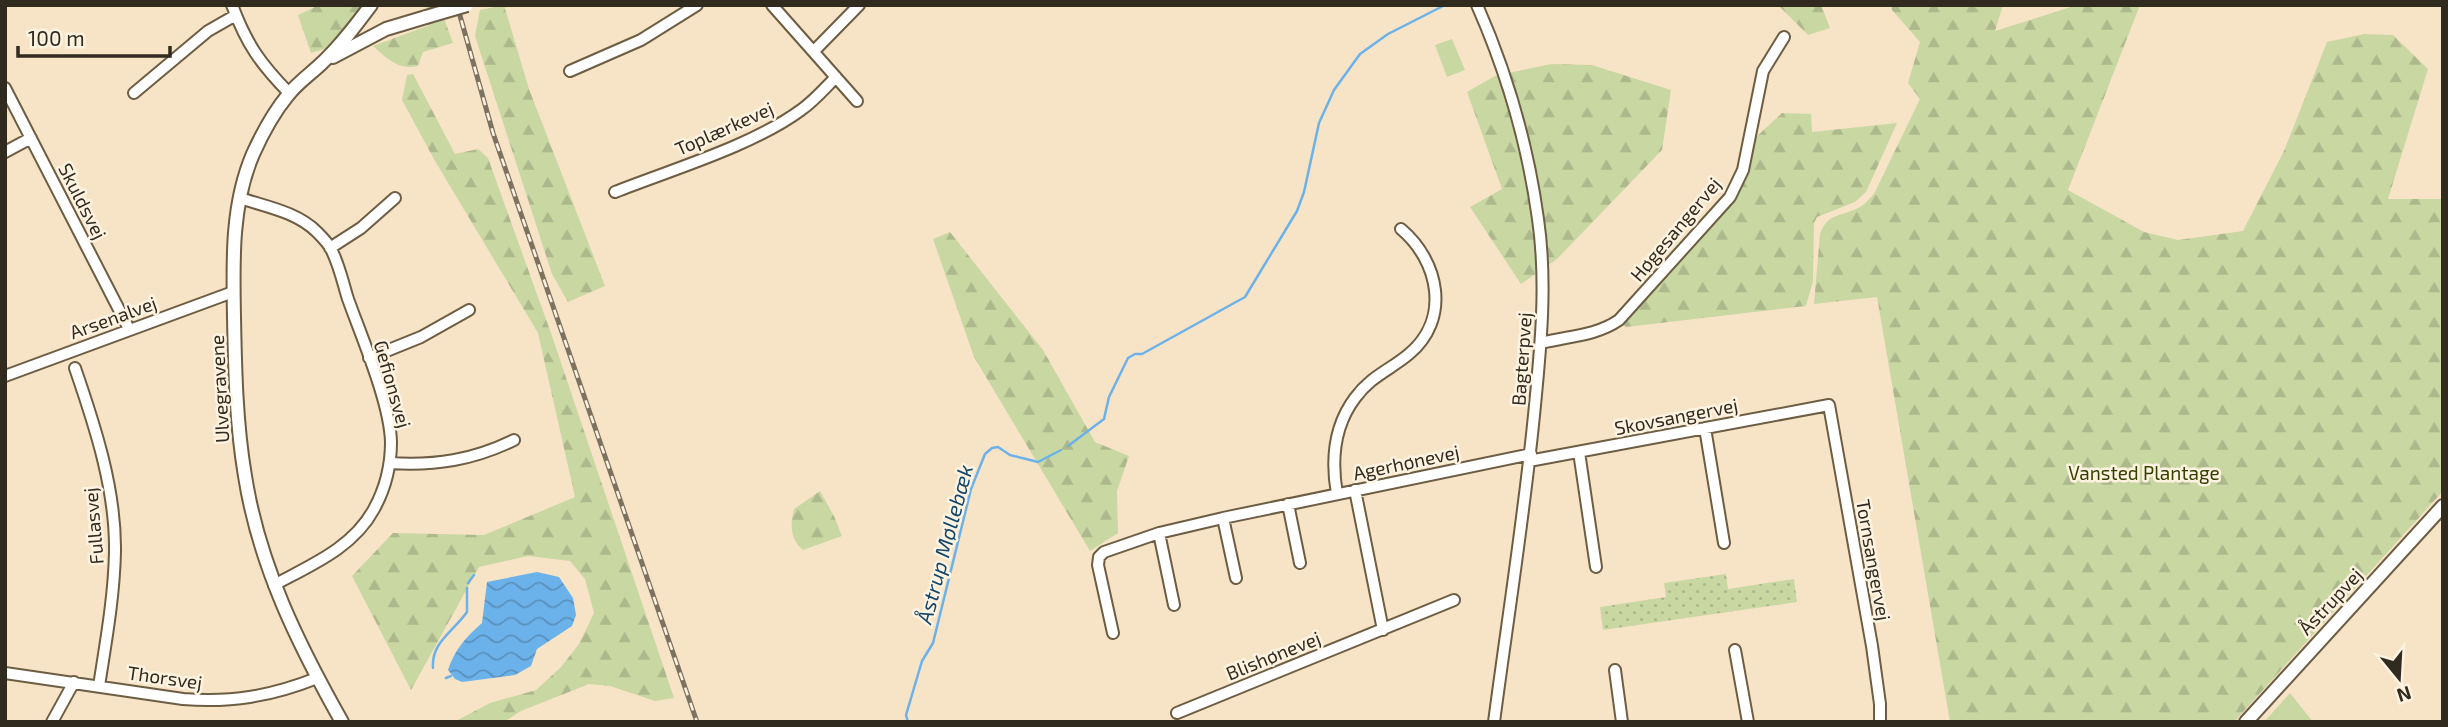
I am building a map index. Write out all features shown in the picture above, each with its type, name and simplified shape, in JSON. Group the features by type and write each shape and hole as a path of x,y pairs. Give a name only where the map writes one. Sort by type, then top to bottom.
{"street":[{"name":"Ulvegravene","path":"342,722 291,627 255,526 240,446 236,399 233,292 235,227 240,198 253,156 289,93 324,62 371,5"},
{"name":"Ulvegravene","path":"324,62 386,29 467,5"},
{"path":"570,71 641,40 697,5"},
{"path":"772,5 856,101"},
{"path":"814,51 859,5"},
{"name":"Bagterpvej","path":"1477,5 1522,134 1538,221 1542,289 1541,342 1530,458 1494,722"},
{"path":"134,93 234,10 261,64 289,93"},
{"name":"Høgesangervej","path":"1541,342 1586,335 1608,328 1619,320 1730,197 1743,170 1763,71 1784,37"},
{"name":"Toplærkevej","path":"615,192 776,127 803,109 836,77"},
{"name":"Skuldsvej","path":"5,88 129,329"},
{"path":"5,152 31,138"},
{"name":"Gefionsvej","path":"240,198 305,221 330,248 369,358 391,440 390,463 384,487 374,510 360,530 342,547 321,561 274,584"},
{"path":"330,248 361,228 396,198"},
{"path":"1337,494 1334,454 1344,416 1367,383 1419,343 1433,314 1435,290 1430,266 1418,246 1401,229"},
{"name":"Arsenalvej","path":"5,376 233,292"},
{"path":"369,358 421,337 469,310"},
{"name":"Fullasvej","path":"75,368 92,418 113,511 113,592 99,686"},
{"name":"Skovsangervej","path":"1530,458 1579,452 1829,405"},
{"name":"Tornsangervej","path":"1829,405 1872,646 1880,722"},
{"path":"1705,428 1724,543"},
{"path":"390,463 417,465 467,459 514,440"},
{"path":"1579,452 1596,567"},
{"name":"Agerhønevej","path":"1113,634 1098,565 1099,557 1104,552 1159,533 1223,517 1530,458"},
{"path":"1355,490 1383,630"},
{"path":"1288,504 1300,563"},
{"name":"Åstrupvej","path":"2246,722 2443,506"},
{"path":"1223,517 1236,578"},
{"path":"1159,533 1174,605"},
{"name":"Blishønevej","path":"1177,713 1454,600"},
{"path":"1735,650 1748,722"},
{"path":"1615,670 1622,722"},
{"name":"Thorsvej","path":"5,673 210,701 265,696 317,678"},
{"path":"52,722 74,682"}],"green space":[{"path":"319,5 366,5 331,47 311,53 298,15"},
{"path":"426,5 439,5 453,43 423,52 418,66 411,67 393,62 373,46 430,25"},
{"path":"504,5 529,89 605,286 568,302 552,274 475,36 480,10"},
{"path":"1778,5 1821,5 1830,28 1808,35"},
{"name":"Vansted Plantage","path":"1891,5 2003,5 1995,31 2077,5 2140,5 2068,190 2144,232 2178,240 2243,231 2284,151 2327,42 2364,34 2393,35 2428,69 2388,199 2443,199 2443,491 2234,722 1950,722 1877,297 1814,304 1820,234 1823,227 1830,219 1861,206 1874,194 1920,99 1908,83 1920,42 1892,10"},
{"path":"1452,39 1465,70 1447,77 1435,45"},
{"path":"1551,64 1592,65 1671,90 1662,150 1557,259 1521,284 1470,207 1502,189 1467,92 1495,76"},
{"path":"413,74 455,154 478,149 488,158 552,336 674,698 655,701 610,686 589,684 521,711 504,722 454,722 490,703 536,690 561,667 579,644 594,613 585,579 570,561 528,556 479,567 411,690 352,576 393,533 484,535 575,497 538,333 435,161 402,100 407,75"},
{"path":"1782,113 1811,114 1812,132 1897,123 1866,192 1855,202 1817,217 1814,223 1813,281 1806,306 1626,327 1621,322 1732,203 1744,179 1755,138"},
{"path":"950,232 1043,350 1095,442 1129,456 1117,491 1118,533 1090,551 974,357 933,239"},
{"path":"820,491 842,536 803,550 792,531 794,509"},
{"path":"1726,574 1728,589 1794,579 1797,602 1603,630 1600,607 1666,597 1664,583"},
{"path":"2290,693 2313,722 2264,722"}],"water":[{"path":"537,572 559,577 573,598 576,615 572,626 537,649 531,666 515,675 462,682 455,679 448,670 462,644 482,623 487,582"}],"waterway":[{"name":"Åstrup Møllebæk","path":"1068,446 1104,419 1109,397 1128,358 1142,354 1245,297 1297,211 1304,192 1319,123 1334,90 1360,54 1388,34 1445,5"},
{"name":"Åstrup Møllebæk","path":"908,722 906,715 922,661 933,643 971,489 985,454 998,447 1010,455 1038,462 1061,450"},
{"path":"468,583 474,575"},
{"path":"433,668 433,659 439,644 467,612 467,588"},
{"path":"446,678 451,676"}],"railway":[{"path":"457,5 493,133 697,722"}]}
